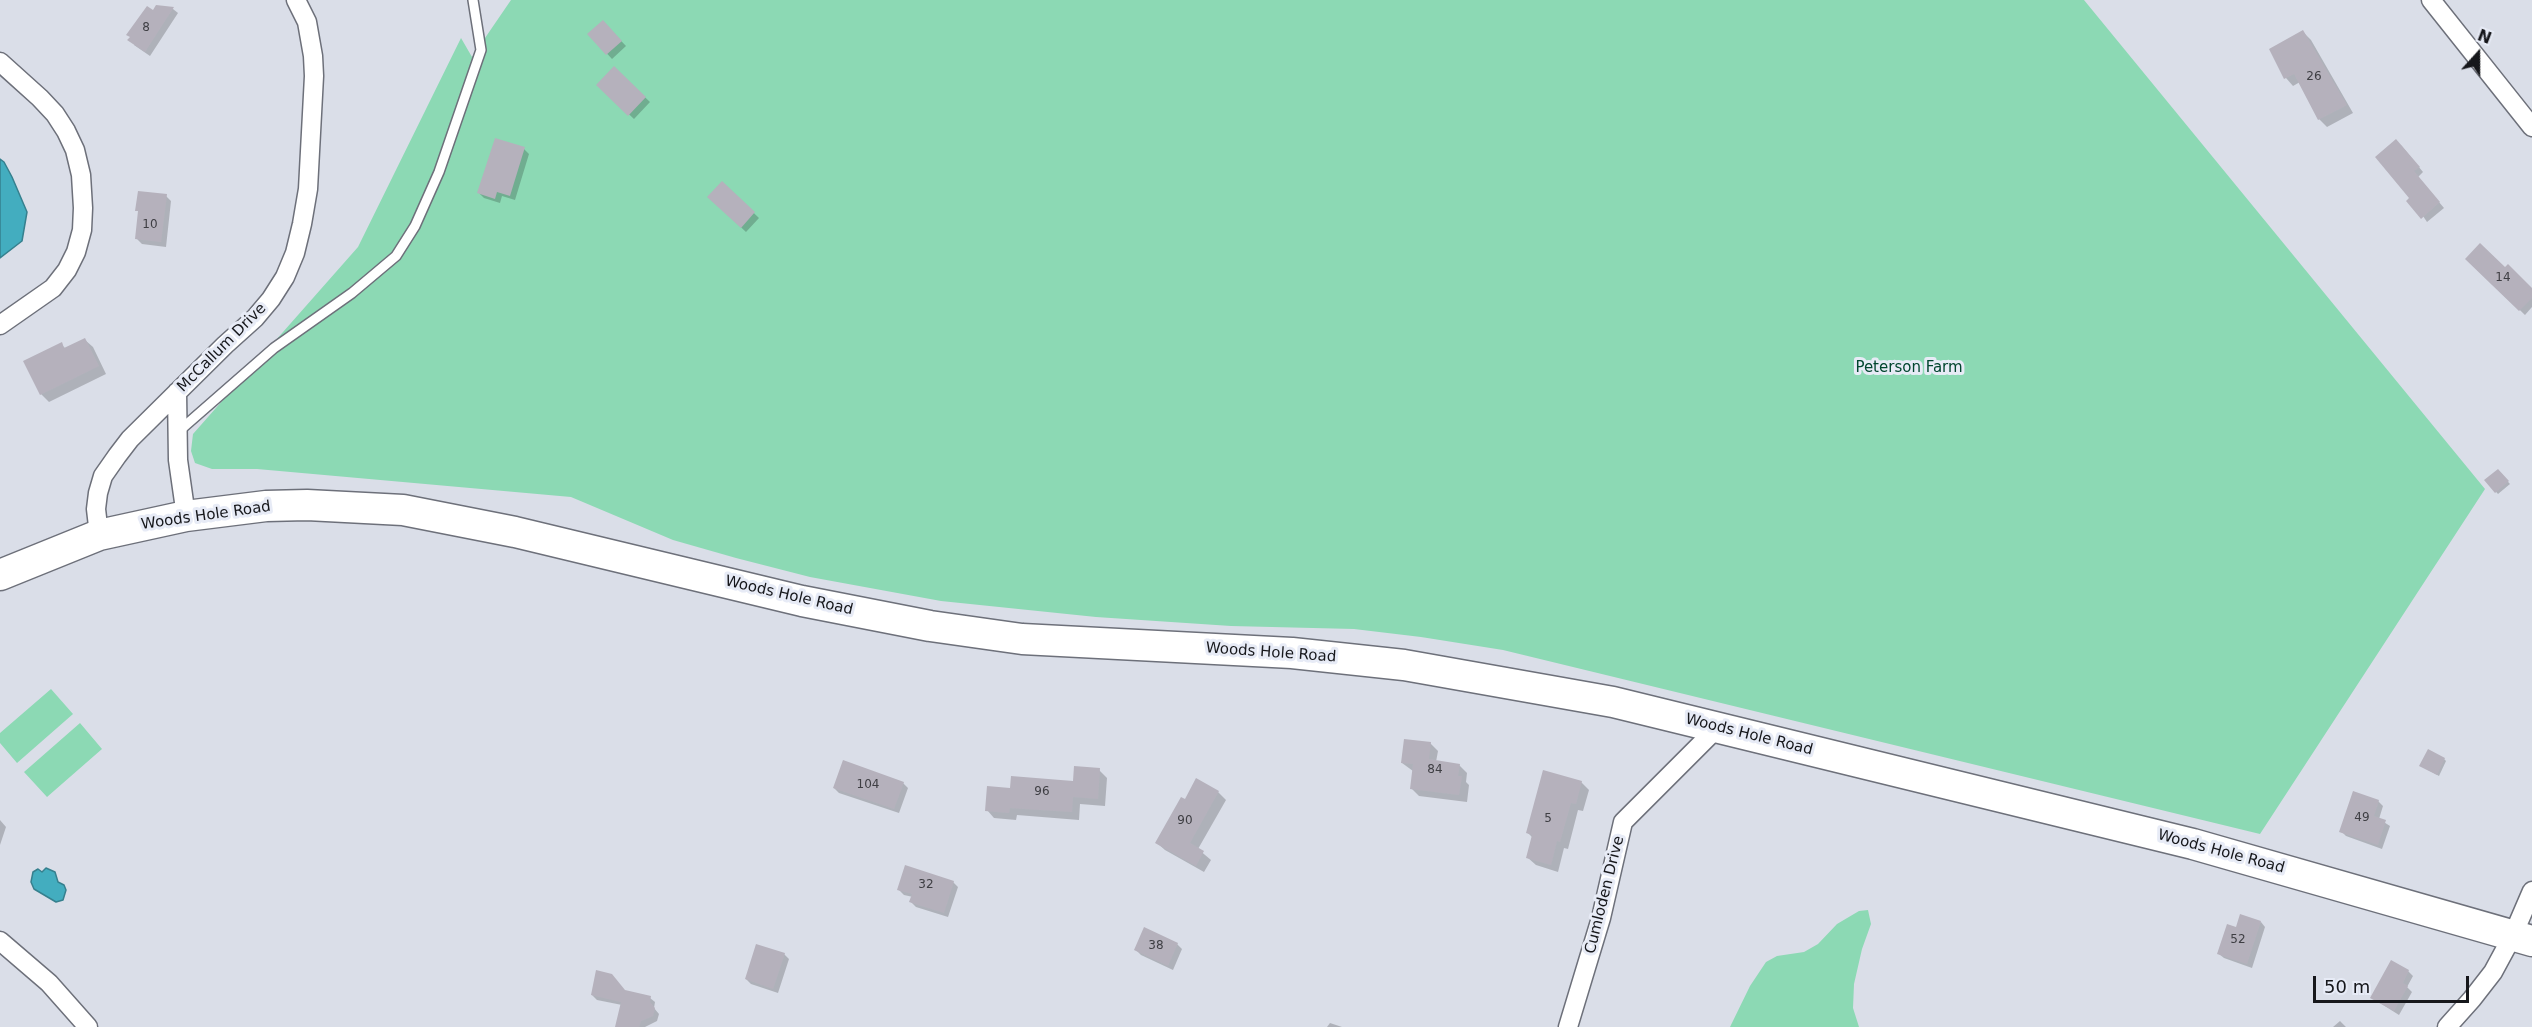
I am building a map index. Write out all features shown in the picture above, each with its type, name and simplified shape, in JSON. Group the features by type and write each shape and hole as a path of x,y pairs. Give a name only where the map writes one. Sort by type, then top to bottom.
{"highway":[{"name":"Woods Hole Road","path":"0,575 99,535 186,516 266,506 337,505 403,510 515,532 802,601 930,626 1022,639 1292,652 1404,665 1613,702 2193,844 2522,938"}],"street":[{"name":"McCallum Drive","path":"99,535 96,509 98,493 104,476 130,439 266,306 285,277 295,253 308,189 314,76 307,22 296,0"},
{"path":"2432,0 2532,127"},
{"path":"0,62 40,98 55,114 66,131 75,150 81,175 83,208 82,230 76,252 67,270 45,294 0,325"},
{"name":"McCallum Drive","path":"177,392 177,433 186,516"},
{"name":"Cumloden Drive","path":"1568,1027 1601,918 1623,822 1718,727"},
{"path":"2447,1027 2522,938 2532,891"},
{"path":"0,941 49,983 88,1027"}],"lane":[{"path":"177,433 274,348 352,293 396,256 415,226 439,172 481,50 473,0"}],"green space":[{"name":"Peterson Farm","path":"511,0 2084,0 2485,489 2260,834 1503,650 1354,629 1231,626 1096,617 941,601 810,577 736,558 673,540 571,497 257,469 212,469 195,463 191,451 193,434 358,247 461,38 472,57"},
{"path":"51,689 73,714 17,763 0,743 0,733"},
{"path":"80,723 102,749 47,797 24,772"},
{"path":"1868,910 1871,924 1862,949 1854,984 1853,1008 1859,1027 1730,1027 1750,986 1766,962 1777,956 1804,952 1818,944 1837,924 1859,911"}],"water":[{"path":"0,159 12,177 27,212 22,241 0,258"},
{"path":"46,868 55,872 58,882 64,885 66,890 63,900 56,902 34,889 31,882 33,872 38,869 42,872"}],"building":[{"path":"156,5 174,7 145,52 127,40 130,37 126,35 147,6 153,10"},
{"path":"603,20 622,41 606,55 587,34"},
{"path":"2303,30 2347,105 2318,120 2294,74 2284,79 2269,49"},
{"path":"614,66 646,97 628,116 596,85"},
{"path":"495,138 525,147 510,196 497,192 495,199 477,193"},
{"path":"2396,139 2420,167 2414,171 2440,202 2421,219 2406,201 2409,198 2375,157"},
{"path":"722,181 755,212 741,228 707,197"},
{"path":"138,191 167,194 161,242 135,239"},
{"path":"2480,243 2505,267 2508,264 2532,288 2532,298 2519,311 2465,259"},
{"path":"85,338 99,366 40,395 23,361 62,342 64,348"},
{"path":"2498,469 2509,481 2495,493 2484,480"},
{"path":"1404,739 1431,742 1429,759 1460,764 1458,776 1462,776 1459,795 1410,789 1413,764 1401,763"},
{"path":"2428,749 2445,758 2437,775 2419,766"},
{"path":"843,760 904,782 894,809 833,788"},
{"path":"1074,766 1100,768 1098,799 1073,797 1072,812 1010,808 1009,813 985,811 987,786 1010,788 1011,776 1073,781"},
{"path":"1543,770 1582,781 1576,804 1571,803 1551,865 1526,858 1532,835 1526,833"},
{"path":"1196,778 1219,791 1190,843 1204,851 1196,866 1155,843 1181,797 1185,799"},
{"path":"2353,791 2379,800 2374,816 2386,820 2378,845 2339,832"},
{"path":"905,865 954,881 944,913 909,902 912,894 897,890"},
{"path":"2240,914 2261,921 2247,964 2217,954 2227,924 2236,927"},
{"path":"1144,927 1178,943 1168,966 1134,950"},
{"path":"756,944 785,953 773,989 745,979"},
{"path":"2391,960 2409,970 2403,983 2408,986 2394,1011 2370,998"},
{"path":"596,970 612,974 625,990 651,996 650,1002 655,1008 653,1016 641,1021 639,1027 615,1027 621,1002 591,995"}]}
